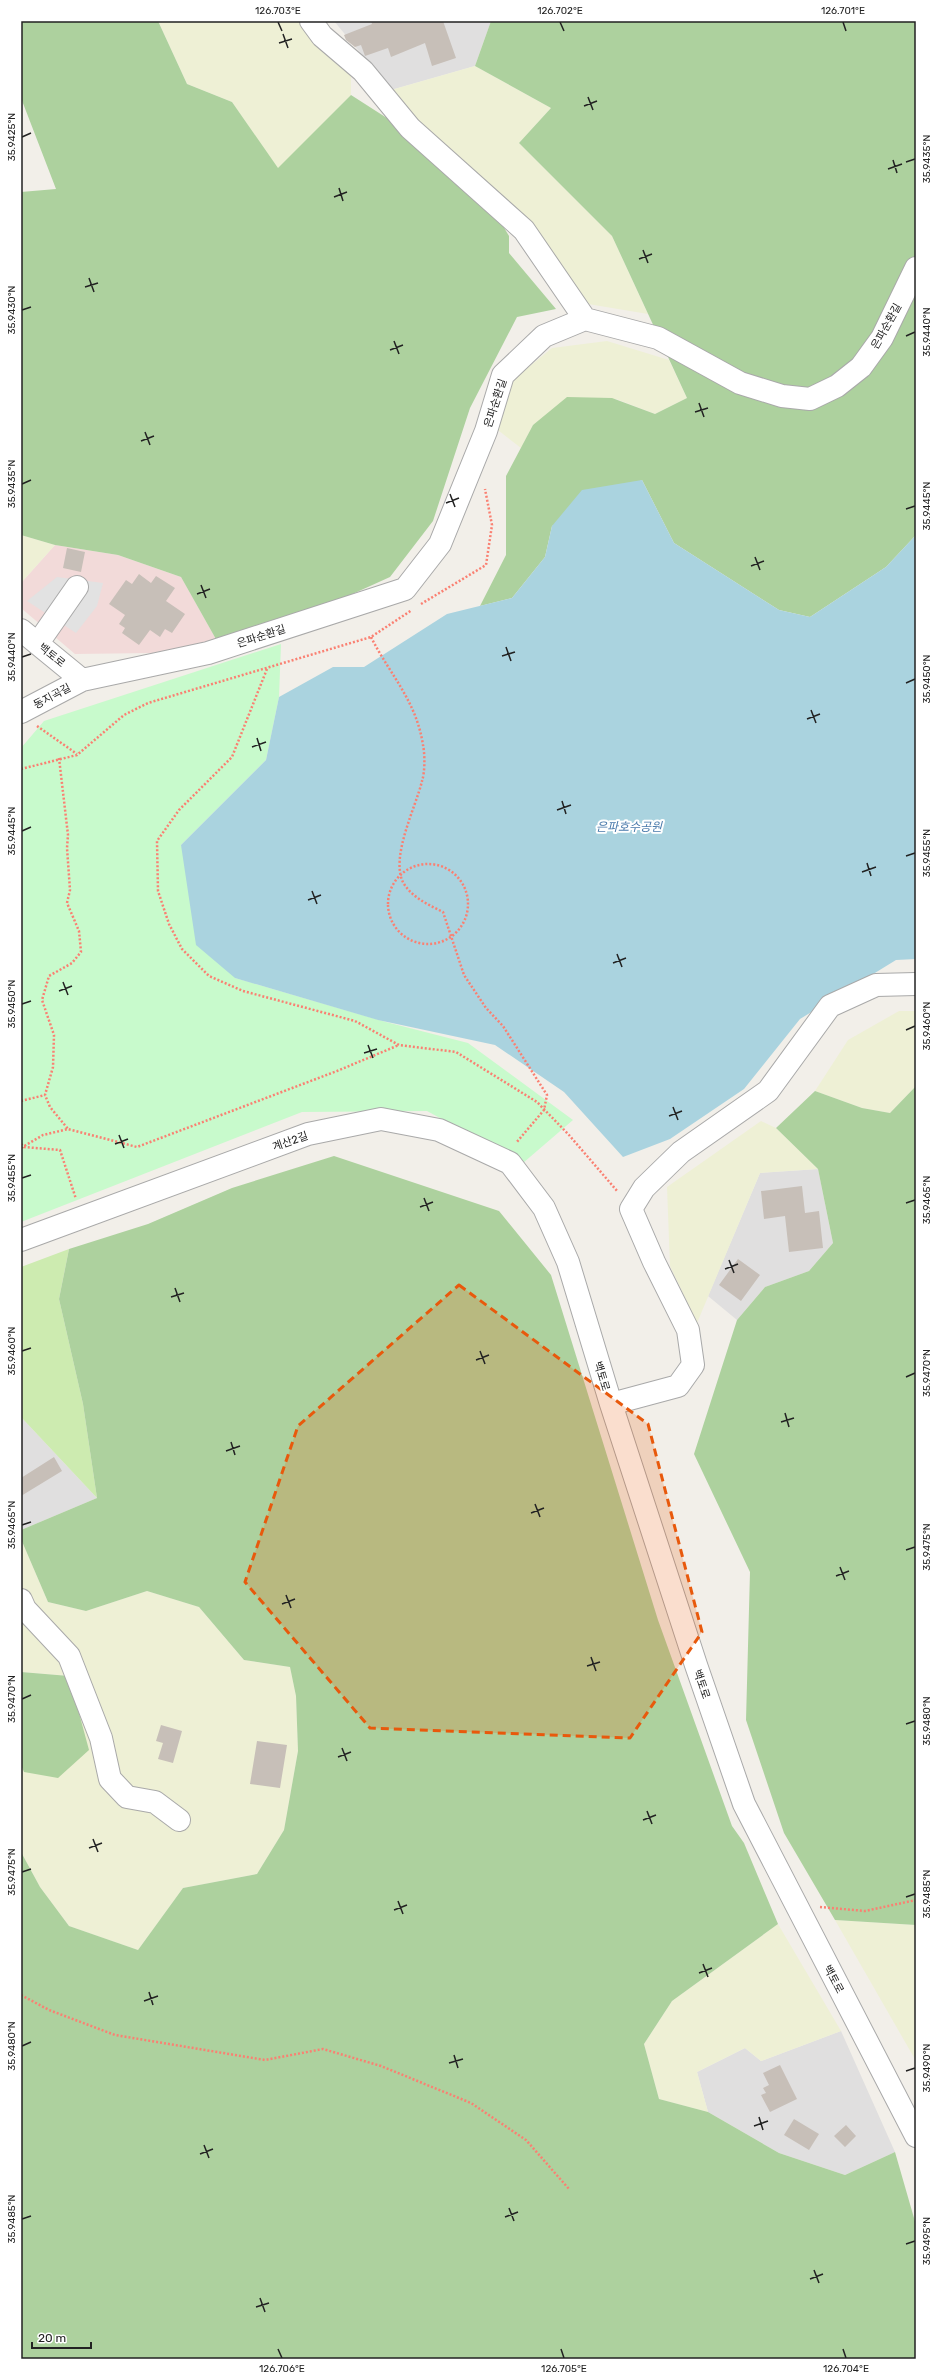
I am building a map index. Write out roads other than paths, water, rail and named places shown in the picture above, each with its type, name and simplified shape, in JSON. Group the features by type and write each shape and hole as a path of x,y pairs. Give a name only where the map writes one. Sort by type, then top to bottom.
{"street":[{"path":"311,21 322,36 364,71 410,128 524,230 585,319"},
{"name":"은파순환길","path":"82,680 208,653 405,589 440,544 486,431 503,375 544,336 585,319 658,338 740,383 782,396 810,399 838,386 861,367 882,338 916,268"},
{"path":"29,636 77,587"},
{"name":"백토로","path":"29,636 82,680"},
{"name":"동지곡길","path":"28,719 82,680"},
{"path":"611,1404 678,1386 693,1365 688,1330 654,1262 631,1209 644,1188 681,1152 768,1091 830,1006 876,985 916,984"},
{"name":"계산2길","path":"21,1240 308,1134 381,1119 439,1130 503,1159 510,1163 544,1208"},
{"name":"백토로","path":"544,1208 568,1262 611,1404 696,1665 744,1804 796,1907 916,2136"},
{"path":"21,1600 25,1609 69,1656 102,1738 110,1779 127,1797 155,1802 179,1820"}],"water":[{"name":"은파호수공원","path":"642,480 674,543 779,610 810,617 886,567 916,535 916,959 896,960 800,1019 744,1089 670,1139 623,1157 564,1092 495,1045 378,1020 235,978 196,945 181,845 266,760 279,697 333,667 364,667 447,614 512,598 545,557 552,526 582,490"}]}
